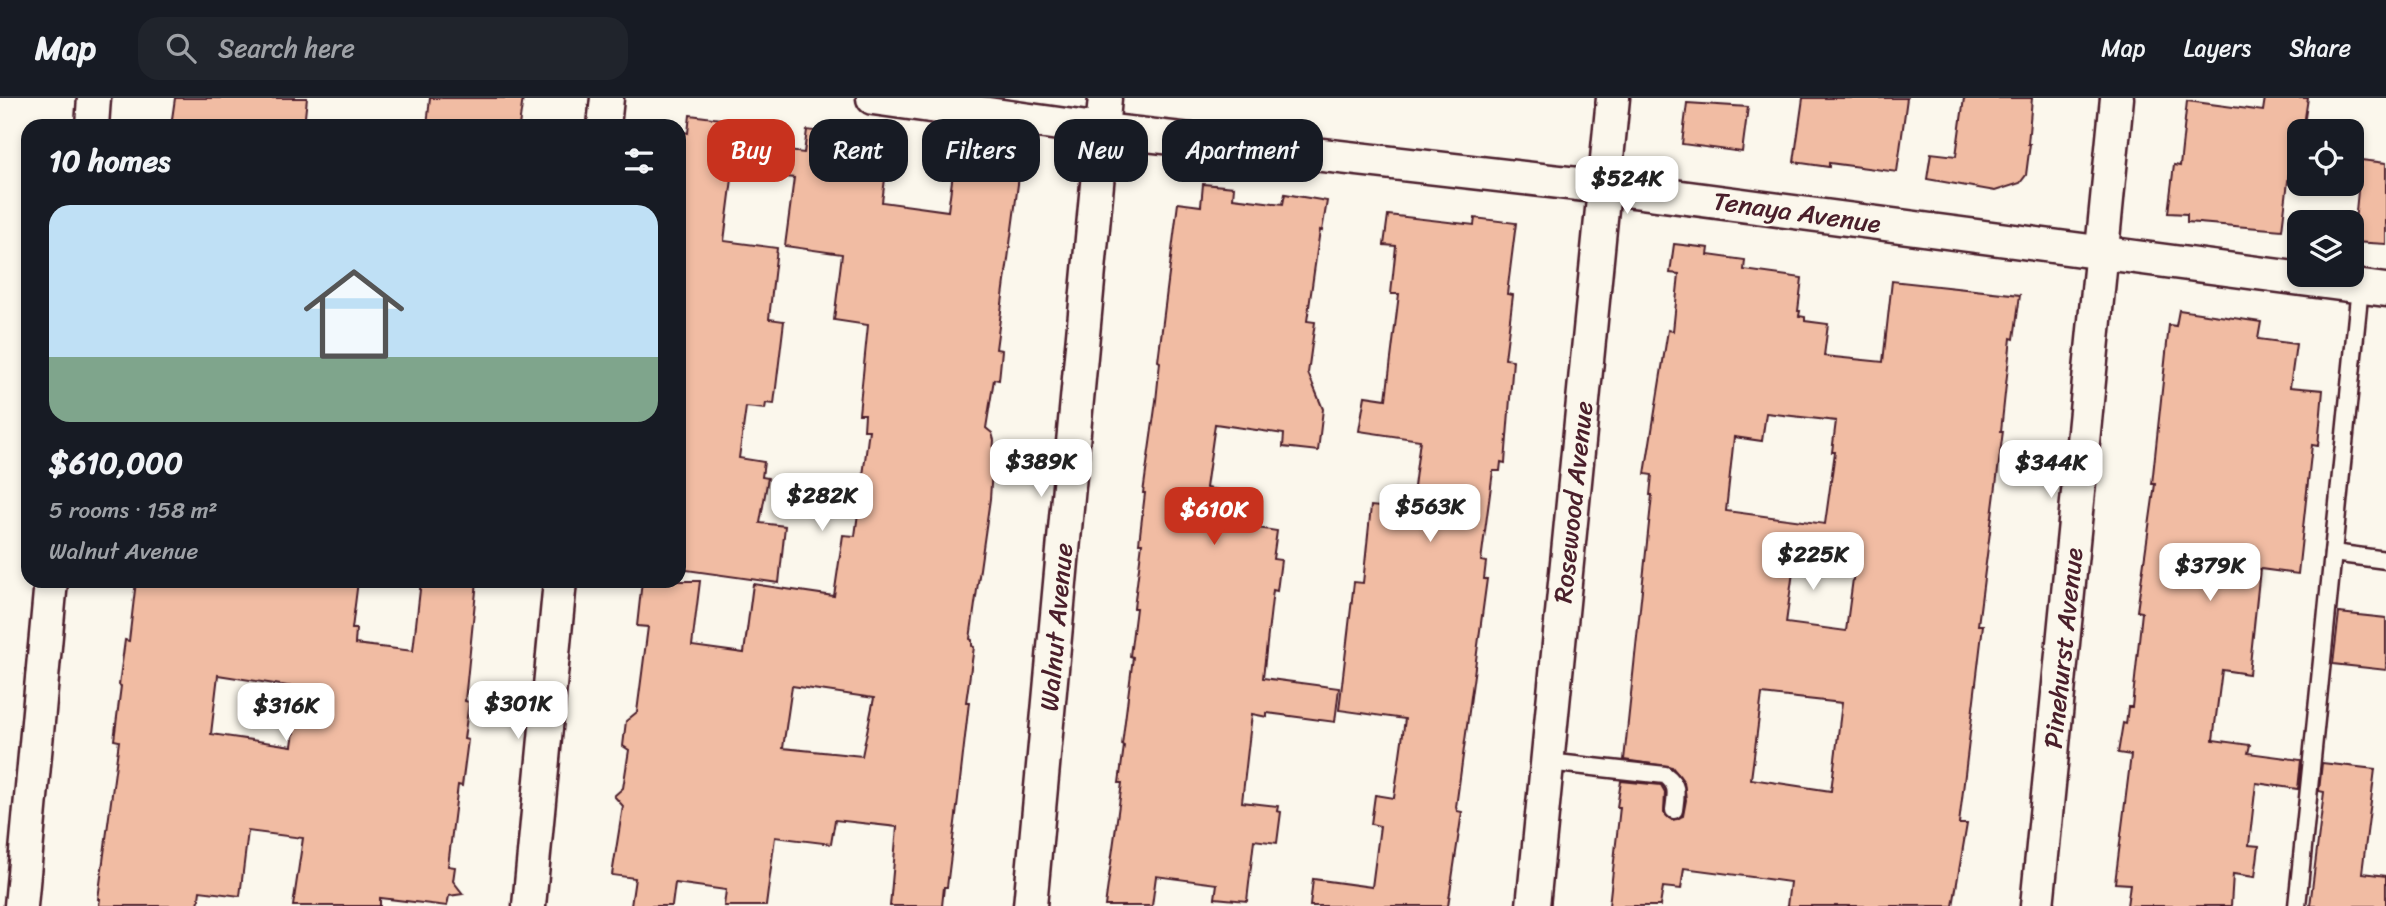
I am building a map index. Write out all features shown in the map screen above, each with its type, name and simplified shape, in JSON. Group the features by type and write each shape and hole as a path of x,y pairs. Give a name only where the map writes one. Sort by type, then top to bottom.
{"street":[{"path":"92,119 94,98"},
{"path":"605,119 607,98"},
{"name":"Tenaya Avenue","path":"873,98 1054,123"},
{"name":"Walnut Avenue","path":"1103,119 1105,98"},
{"name":"Rosewood Avenue","path":"1533,906 1613,98"},
{"name":"Pinehurst Avenue","path":"2037,906 2117,98"},
{"name":"Tenaya Avenue","path":"1148,135 1604,187 2373,288"},
{"name":"Walnut Avenue","path":"1030,906 1097,182"},
{"path":"21,906 50,588"},
{"path":"529,906 559,588"}],"lane":[{"path":"2297,906 2333,553 2373,288"},
{"path":"2333,553 2386,560"},
{"path":"1548,762 1664,775 1673,781 1676,787 1675,810"}],"building":[{"path":"175,98 307,98 305,119 172,119"},
{"path":"430,98 523,98 520,119 428,119"},
{"path":"1803,98 1907,98 1897,172 1829,163 1829,167 1794,162"},
{"path":"1964,98 2032,98 2026,175 2020,183 1995,191 1927,179 1931,153 1956,156"},
{"path":"2265,98 2308,98 2305,119 2287,119 2287,189 2282,230 2187,222 2187,214 2168,213 2174,165 2180,166 2187,101 2263,111"},
{"path":"1687,103 1748,107 1742,152 1682,144"},
{"path":"690,115 721,119 707,119 707,182 732,182 724,241 777,248 769,319 784,321 774,404 766,403 765,409 746,407 739,458 764,462 762,477 768,478 760,523 785,526 779,583 686,570 686,132"},
{"path":"807,130 809,182 885,182 882,202 948,211 952,182 1018,182 996,349 1002,350 999,380 994,379 986,428 992,433 994,440 990,499 970,639 974,647 966,702 969,702 947,887 944,887 942,906 890,906 897,827 835,820 831,844 775,837 766,906 724,906 726,890 675,883 672,906 631,906 635,878 612,875 623,806 614,796 623,788 629,750 623,746 626,721 637,712 648,627 637,626 641,588 686,588 686,581 700,581 692,646 744,653 753,584 834,596 843,535 855,536 869,430 864,430 865,414 859,414 868,325 834,320 842,254 785,246 795,182 795,152 804,153","holes":["792,686 874,698 862,756 783,748"]},
{"path":"2364,160 2386,163 2386,244 2364,243 2364,210 2356,210 2357,196 2364,196"},
{"path":"1203,184 1234,187 1233,198 1283,204 1285,194 1327,201 1322,231 1320,230 1307,321 1315,322 1308,373 1323,409 1318,451 1283,447 1284,434 1215,424 1206,488 1259,496 1251,527 1277,531 1273,559 1281,560 1277,591 1273,590 1263,678 1339,688 1335,722 1267,713 1267,717 1252,714 1242,802 1278,806 1277,811 1281,812 1277,843 1254,840 1247,901 1215,898 1217,884 1156,876 1152,906 1105,906 1122,783 1119,783 1133,657 1130,656 1142,543 1139,543 1143,493 1178,203 1201,206"},
{"path":"1388,215 1474,225 1475,218 1516,223 1507,294 1513,295 1505,359 1513,360 1505,463 1501,462 1500,471 1493,471 1481,561 1486,562 1484,579 1487,579 1456,807 1457,811 1462,812 1448,906 1310,906 1313,879 1372,887 1380,826 1371,824 1375,795 1394,798 1405,719 1339,710 1354,582 1363,583 1371,506 1411,510 1420,440 1359,431 1365,396 1386,399 1399,294 1391,294 1396,246 1384,245"},
{"path":"1674,244 1709,248 1708,255 1745,260 1744,270 1802,278 1799,316 1805,317 1805,321 1828,324 1824,356 1883,362 1892,281 2020,295 2014,339 2011,338 2003,431 1978,625 1983,625 1959,824 1967,824 1953,906 1787,906 1790,882 1684,868 1681,889 1663,887 1660,906 1609,906 1621,781 1661,785 1665,792 1664,813 1672,820 1683,816 1686,800 1684,782 1672,767 1624,760 1652,495 1652,475 1645,474 1668,330 1673,331 1679,274 1670,273","holes":["1766,413 1836,421 1832,452 1835,452 1825,524 1726,511 1734,437 1762,441","1795,557 1855,564 1846,631 1786,623","1762,694 1842,703 1831,791 1751,779"]},
{"path":"2179,310 2261,322 2258,339 2296,344 2290,387 2323,390 2318,446 2312,445 2298,574 2260,569 2249,674 2222,670 2213,740 2250,745 2248,753 2301,760 2298,789 2256,783 2249,845 2259,846 2255,877 2233,874 2231,906 2127,906 2130,884 2115,883 2131,755 2118,753 2123,723 2126,724 2128,707 2132,707 2142,612 2137,611 2155,484 2152,484 2169,325 2176,326"},
{"path":"135,588 357,588 352,629 356,629 355,644 413,651 420,588 476,588 465,701 469,702 464,739 468,740 462,786 458,785 448,866 455,867 453,881 463,894 449,896 447,906 380,898 380,906 293,906 303,838 248,831 240,896 200,891 198,906 99,906 119,741 114,740 125,640 129,641","holes":["218,675 300,688 292,746 211,734"]},
{"path":"2339,613 2386,618 2386,670 2333,664"},
{"path":"2322,763 2375,769 2362,873 2386,876 2386,906 2310,906 2324,792 2319,791"}]}
